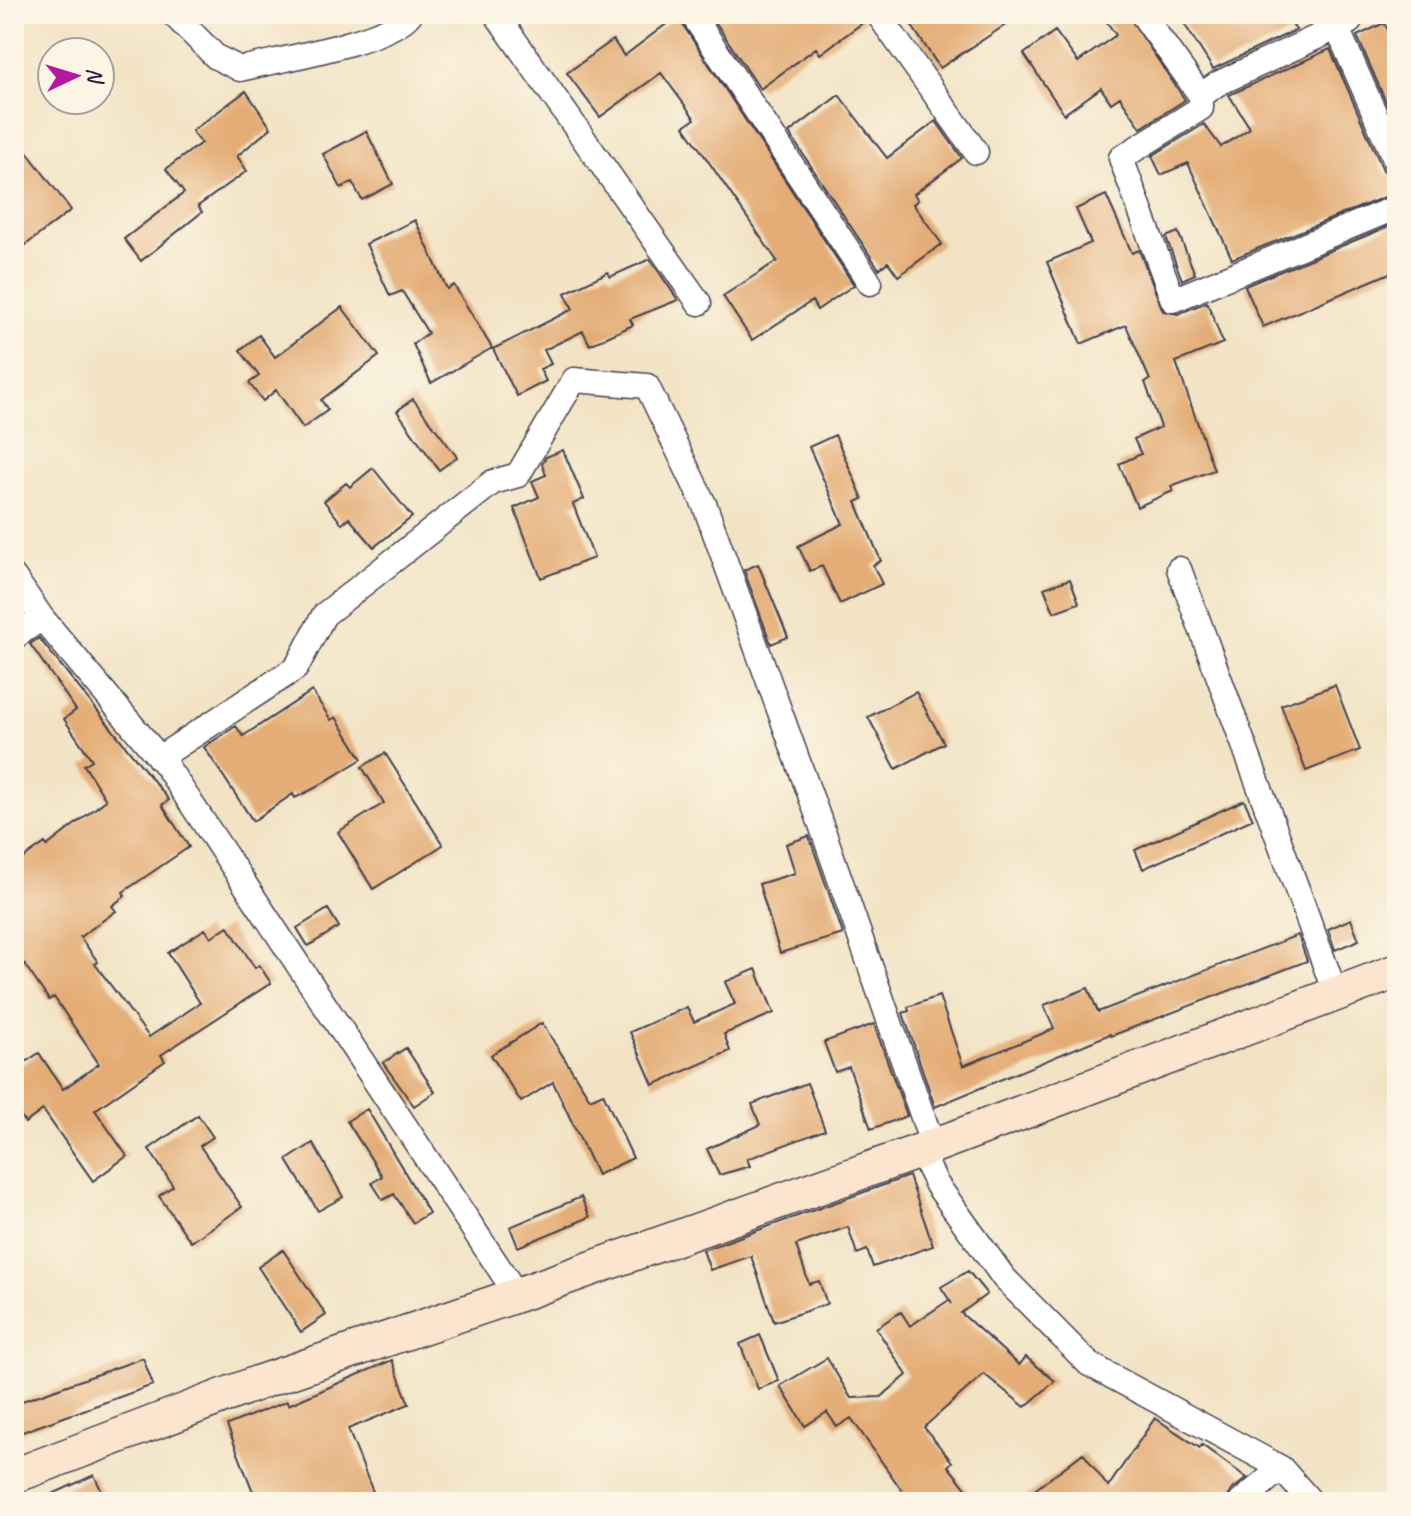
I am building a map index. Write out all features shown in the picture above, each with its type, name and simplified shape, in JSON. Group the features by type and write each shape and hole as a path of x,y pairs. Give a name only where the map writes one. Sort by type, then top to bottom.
{"street":[{"path":"173,14 216,57 240,69 367,38 402,24 410,14"},
{"path":"496,14 699,303"},
{"path":"692,14 870,283"},
{"path":"878,14 976,152"},
{"path":"1142,14 1201,96 1201,108 1121,158 1173,300 1397,207"},
{"path":"1201,96 1217,84 1343,21 1397,164"},
{"path":"159,758 296,668 324,615 493,482 518,475 574,380 647,386 705,506 937,1185 1004,1278 1089,1364 1281,1468 1311,1502"},
{"path":"1179,569 1336,995"},
{"path":"14,577 42,618 159,758 517,1295"},
{"path":"14,637 42,618"},
{"path":"14,1476 260,1382 517,1295 926,1148 1397,971"},
{"path":"1241,1502 1281,1468"}],"building":[{"path":"710,14 863,14 865,21 820,54 816,48 760,89"},
{"path":"904,14 1022,14 940,68"},
{"path":"1101,14 1127,14 1185,100 1141,128 1120,97 1111,103 1101,88 1064,114 1024,54 1055,31 1078,62 1116,35"},
{"path":"1178,14 1285,14 1296,30 1213,69"},
{"path":"677,16 854,285 817,310 812,301 752,340 723,296 777,261 684,126 695,119 661,73 600,117 567,73 613,40 624,56"},
{"path":"1384,23 1397,46 1396,125 1357,36"},
{"path":"1330,49 1383,170 1394,179 1397,192 1232,259 1188,163 1161,175 1152,156 1204,124 1221,147 1250,128 1229,95"},
{"path":"246,91 271,128 237,156 247,171 198,206 202,212 141,261 124,239 184,193 166,169 201,143 192,131"},
{"path":"839,95 887,158 936,121 962,158 914,194 918,200 913,204 942,244 898,276 888,262 879,269 789,133"},
{"path":"366,131 393,184 362,200 352,182 341,188 323,154"},
{"path":"27,152 71,210 14,254 14,162"},
{"path":"1106,195 1132,253 1139,250 1163,311 1178,314 1207,302 1223,343 1176,362 1214,470 1171,486 1173,491 1137,507 1119,464 1141,454 1134,439 1161,427 1145,382 1150,380 1126,325 1081,344 1047,262 1091,243 1076,209"},
{"path":"415,220 447,289 454,285 492,348 431,383 413,344 428,333 402,291 390,296 366,244"},
{"path":"1397,223 1397,270 1263,327 1245,286"},
{"path":"1178,232 1195,274 1182,280 1166,237"},
{"path":"650,259 678,300 630,319 633,325 590,345 583,331 544,350 551,364 540,369 546,381 517,396 493,349 573,309 565,293 608,272 610,277"},
{"path":"342,307 379,356 321,400 328,410 303,428 276,390 263,401 249,383 259,376 240,350 259,335 275,357"},
{"path":"413,399 457,457 439,470 397,411"},
{"path":"835,435 863,499 856,502 881,561 873,565 882,584 840,604 822,566 810,571 798,546 843,524 809,447"},
{"path":"563,450 584,499 573,504 594,558 541,578 514,508 539,497 532,481 546,475 542,464 546,457"},
{"path":"373,468 412,517 374,547 349,518 342,524 324,501 346,483 350,487"},
{"path":"758,564 788,637 771,644 744,570"},
{"path":"1070,579 1079,603 1054,612 1044,588"},
{"path":"39,638 169,800 162,805 189,847 123,892 125,896 112,906 116,911 80,937 98,962 95,964 149,1037 200,1003 168,953 205,929 211,937 228,926 255,968 259,965 271,983 161,1055 165,1061 95,1110 127,1156 93,1181 43,1110 25,1123 14,1107 14,1070 39,1053 63,1089 99,1064 54,997 49,1000 14,949 14,865 45,843 47,846 106,800 84,765 92,760 64,719 76,710 30,644"},
{"path":"1335,685 1360,750 1306,771 1281,705"},
{"path":"312,691 331,720 336,717 362,759 313,789 295,798 293,794 253,821 204,747 236,726 243,736"},
{"path":"916,692 944,743 896,769 868,717"},
{"path":"385,753 443,845 373,889 338,832 384,803 362,767"},
{"path":"1244,800 1253,819 1143,869 1135,850"},
{"path":"809,836 843,934 780,953 759,884 795,873 786,844"},
{"path":"328,909 339,927 308,946 297,928"},
{"path":"1351,919 1359,940 1335,950 1328,929"},
{"path":"1298,935 1307,961 1110,1034 935,1107 903,1013 909,1011 908,1007 939,996 963,1066 1054,1029 1044,1005 1088,988 1098,1012"},
{"path":"756,969 774,1013 724,1034 730,1051 653,1085 630,1032 687,1007 694,1022 735,1004 725,982"},
{"path":"542,1023 590,1099 603,1093 633,1158 597,1175 553,1082 521,1102 491,1055"},
{"path":"874,1024 907,1116 871,1129 849,1067 835,1072 824,1042"},
{"path":"406,1048 435,1092 414,1106 383,1063"},
{"path":"807,1083 825,1130 747,1159 750,1166 719,1175 707,1149 760,1125 752,1104"},
{"path":"367,1109 429,1213 413,1223 394,1194 383,1200 372,1183 382,1176 347,1121"},
{"path":"198,1115 213,1137 200,1146 242,1207 191,1242 159,1196 173,1186 149,1149"},
{"path":"313,1143 343,1197 318,1211 287,1160"},
{"path":"909,1176 933,1246 873,1267 867,1250 857,1254 848,1227 796,1245 809,1284 819,1281 827,1304 774,1322 751,1256 710,1270 703,1250"},
{"path":"581,1197 590,1217 518,1247 510,1227"},
{"path":"283,1250 326,1315 301,1332 258,1267"},
{"path":"968,1271 987,1294 961,1313 1019,1365 1026,1357 1055,1381 1025,1407 984,1374 924,1427 952,1462 948,1466 977,1502 910,1502 851,1418 837,1427 827,1412 805,1426 780,1386 827,1358 851,1398 881,1397 907,1375 876,1328 901,1312 910,1326 949,1300 952,1304 941,1287"},
{"path":"760,1335 779,1381 758,1389 740,1344"},
{"path":"143,1358 153,1385 14,1435 14,1404"},
{"path":"392,1360 409,1404 348,1429 377,1502 257,1502 227,1425 287,1401 288,1405"},
{"path":"1155,1418 1200,1448 1202,1445 1247,1478 1231,1491 1226,1502 1019,1502 1083,1453 1108,1487"},
{"path":"94,1475 107,1502 35,1502"}]}
